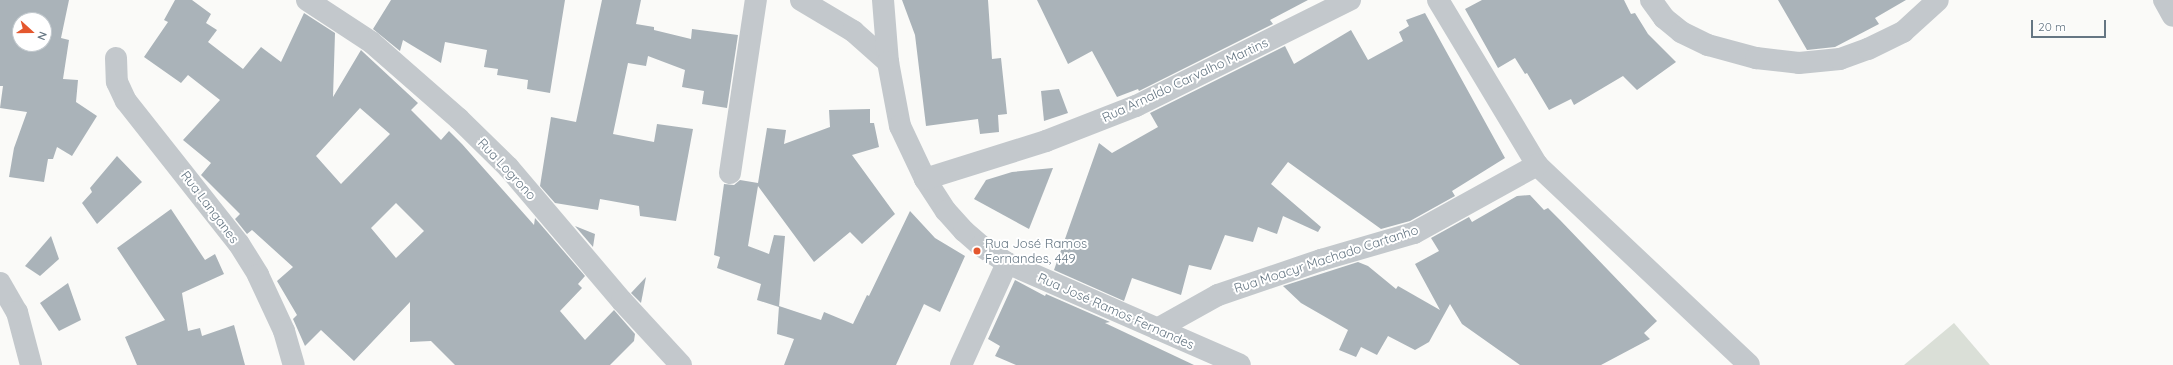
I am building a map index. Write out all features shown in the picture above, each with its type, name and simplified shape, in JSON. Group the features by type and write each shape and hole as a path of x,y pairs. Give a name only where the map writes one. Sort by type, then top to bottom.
{"street":[{"name":"Rua Logrono","path":"307,0 371,42 464,124 508,167 622,301 682,365"},
{"path":"730,173 756,0"},
{"path":"801,0 853,31 888,62"},
{"name":"Rua José Ramos Fernandes","path":"883,0 888,62 900,126 925,179 946,211 964,232 980,246 1007,263 1240,365"},
{"name":"Rua Arnaldo Carvalho Martins","path":"925,179 1046,141 1136,106 1350,0"},
{"path":"1438,0 1537,165 1749,365"},
{"path":"1651,0 1664,18 1681,32 1708,45 1756,58 1799,63 1840,59 1868,49 1903,32 1938,0"},
{"path":"2164,0 2173,16"},
{"name":"Rua Langanes","path":"116,58 117,82 126,101 213,209 258,275 284,331 294,365"},
{"name":"Rua Moacyr Machado Cartanho","path":"1157,329 1218,295 1321,260 1414,233 1537,165"},
{"path":"961,365 1007,263"},
{"path":"0,283 17,312 31,365"}],"shaded area":[{"path":"1954,323 1990,365 1904,365"}],"building":[{"path":"0,0 69,0 61,38 69,40 63,79 78,80 76,102 97,116 72,156 57,147 53,159 48,159 44,182 9,177 14,148 27,112 0,108 3,86 0,86"},
{"path":"175,0 192,0 211,14 206,23 217,30 208,42 243,69 261,47 281,62 304,13 335,33 333,97 361,50 418,103 411,110 441,140 449,131 534,225 535,218 585,276 578,284 582,288 560,311 585,340 614,310 635,334 634,341 610,365 455,365 431,341 410,342 410,302 354,361 321,330 305,346 293,319 297,315 277,281 293,267 252,230 247,234 235,219 240,214 201,175 211,163 183,140 220,100 188,75 181,83 144,57 168,22 164,20","holes":["360,108 390,134 341,184 316,156","396,203 424,231 396,258 371,228"]},
{"path":"391,0 565,0 550,93 527,89 528,80 497,75 498,69 484,67 487,50 445,42 441,63 403,40 400,51 373,29"},
{"path":"602,0 641,0 636,24 654,27 654,30 691,39 692,29 738,35 727,108 702,104 704,91 682,87 685,70 648,56 646,66 628,63 613,134 654,142 657,124 693,129 676,221 640,216 639,206 600,199 598,210 555,203 540,186 551,117 576,122"},
{"path":"902,0 988,0 992,59 1001,58 1007,114 998,115 999,132 980,134 978,119 926,126 915,35"},
{"path":"1037,0 1308,0 1270,20 1273,24 1139,91 1138,89 1117,97 1092,51 1068,64"},
{"path":"1482,0 1624,0 1631,14 1635,13 1648,34 1676,62 1637,90 1623,76 1574,105 1571,99 1549,110 1527,73 1525,74 1515,58 1498,68 1465,9"},
{"path":"1778,0 1906,0 1875,18 1879,24 1835,47 1807,50"},
{"path":"1425,13 1505,158 1452,191 1455,196 1410,221 1381,229 1288,162 1271,184 1321,227 1318,232 1283,216 1277,234 1258,227 1253,242 1225,235 1211,270 1189,265 1181,295 1132,278 1124,301 1054,270 1099,143 1112,153 1158,127 1150,113 1285,46 1294,64 1351,30 1368,60 1403,41 1399,32 1409,26 1406,20"},
{"path":"1059,89 1068,113 1044,121 1041,91"},
{"path":"870,109 870,123 874,123 879,147 852,155 895,214 862,244 850,232 814,262 758,186 748,246 769,254 774,235 785,236 779,307 757,300 761,284 717,268 720,257 714,255 724,184 734,185 740,180 758,183 767,128 786,130 784,144 830,127 829,110"},
{"path":"117,156 142,182 97,224 82,203 92,192 90,188"},
{"path":"1053,168 1029,229 974,199 986,180 1012,172"},
{"path":"1530,195 1544,210 1548,208 1657,321 1644,333 1650,339 1601,365 1520,365 1462,324 1450,304 1429,342 1415,350 1388,336 1377,355 1361,347 1356,357 1339,350 1348,330 1301,303 1283,286 1358,262 1368,266 1396,289 1398,286 1440,310 1415,264 1439,251 1431,238 1469,217 1472,222 1517,196"},
{"path":"171,209 205,260 215,254 224,274 182,293 188,331 200,328 202,336 234,325 245,365 137,365 125,337 165,320 117,248"},
{"path":"910,211 935,238 965,256 940,312 924,304 896,365 784,365 794,339 777,334 779,306 821,320 824,312 853,324 867,295 869,296"},
{"path":"575,226 595,234 593,247"},
{"path":"51,236 59,259 40,276 25,266"},
{"path":"646,277 641,303 631,293"},
{"path":"1015,280 1045,296 1046,294 1110,322 1105,323 1194,365 1016,365 995,356 1000,346 988,339"},
{"path":"68,283 81,320 59,331 40,303"}],"place":[{"name":"Rua José Ramos Fernandes, 449","path":"977,251"}]}
